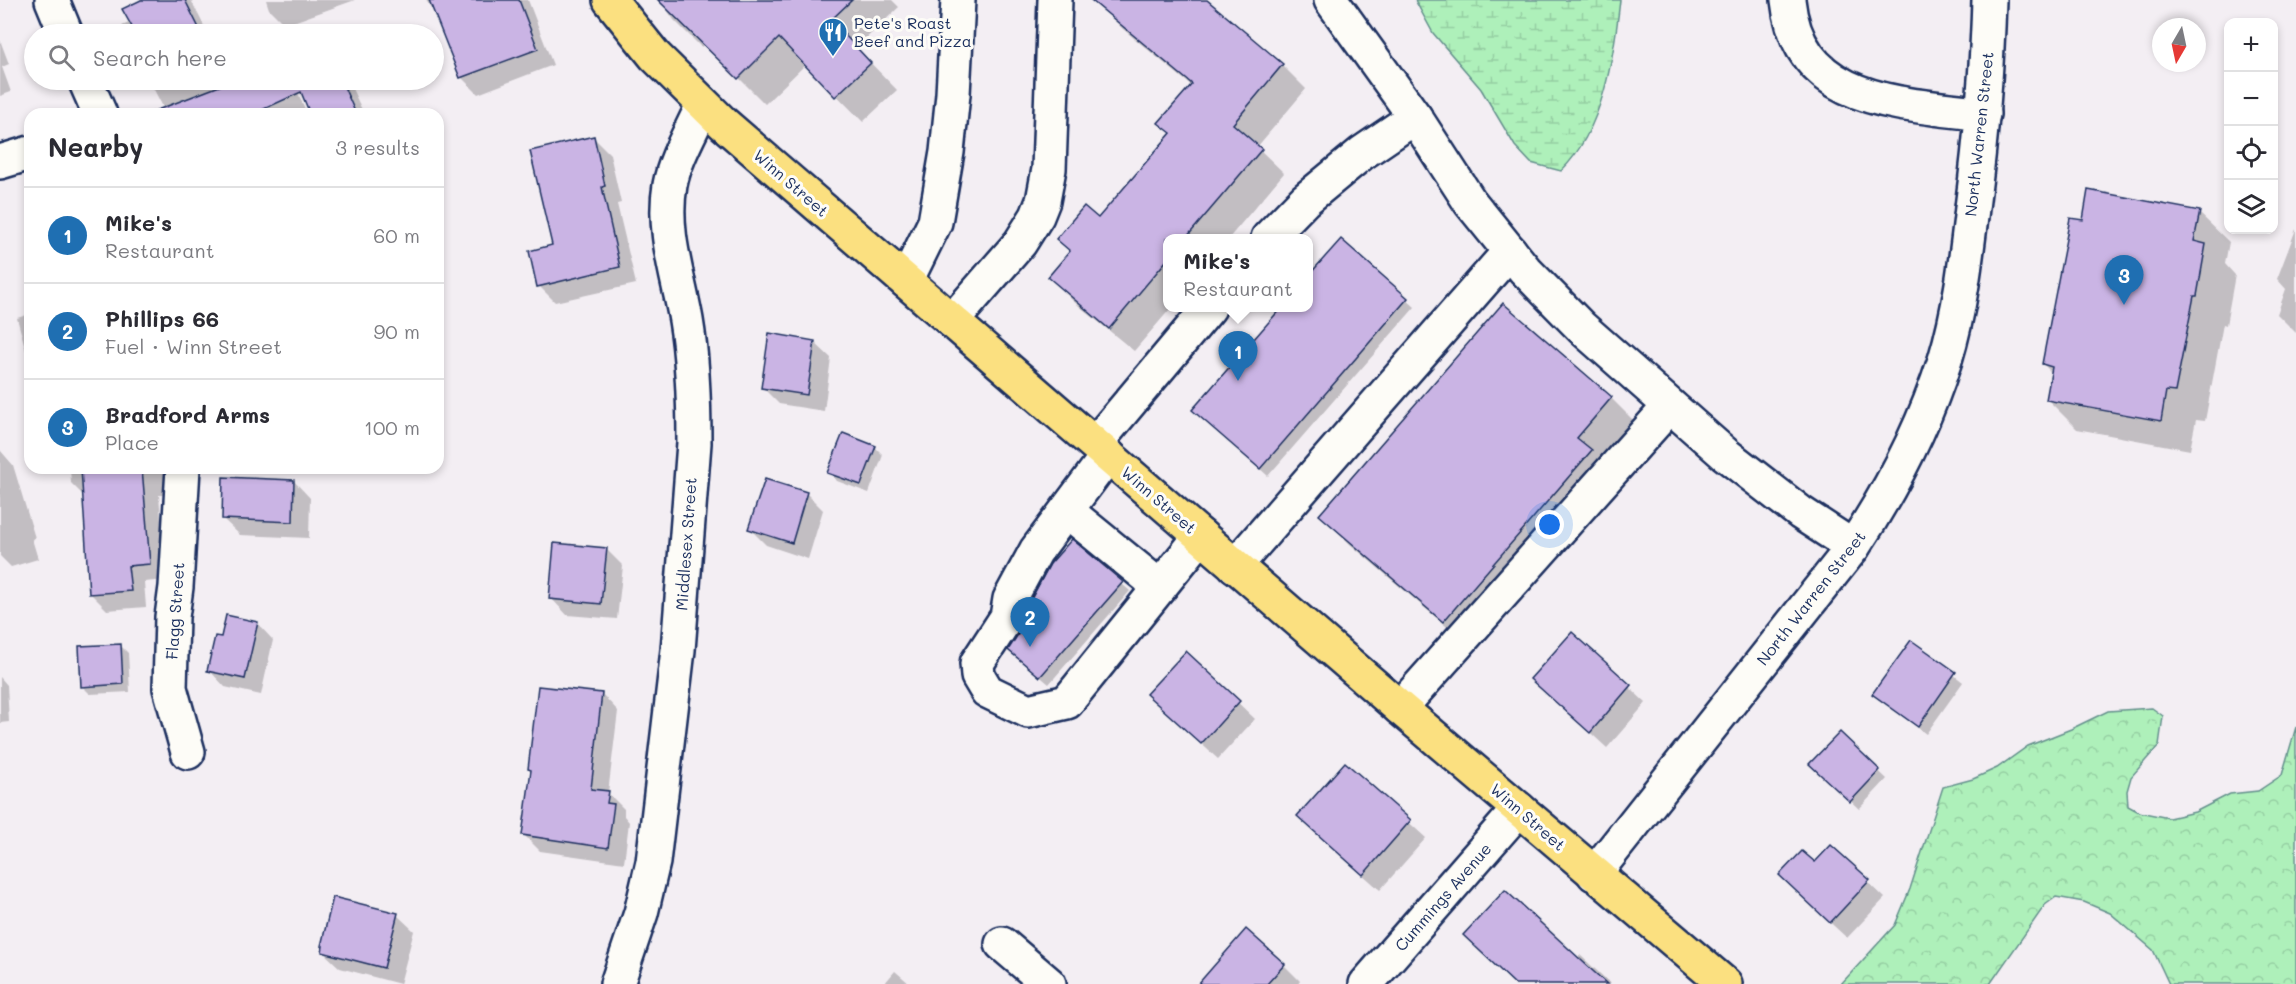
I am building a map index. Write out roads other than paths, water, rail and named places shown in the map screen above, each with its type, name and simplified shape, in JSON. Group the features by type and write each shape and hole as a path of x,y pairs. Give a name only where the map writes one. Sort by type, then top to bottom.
{"main road":[{"name":"Winn Street","path":"610,0 655,56 703,105 1400,708 1725,984"}],"street":[{"path":"52,0 62,24"},
{"path":"906,281 935,222 951,117 958,0"},
{"path":"952,321 1020,243 1037,216 1043,201 1048,169 1054,0"},
{"path":"1331,0 1415,117 1470,202 1525,270 1582,328 1725,454 1802,513 1853,547"},
{"path":"1788,0 1800,43 1817,66 1839,84 1878,99 1983,114"},
{"name":"North Warren Street","path":"1594,874 1853,547 1899,468 1921,423 1945,359 1964,277 1983,114 1989,0"},
{"path":"89,90 97,108"},
{"name":"Middlesex Street","path":"617,984 641,914 653,862 678,650 694,443 694,412 690,350 672,260 668,204 674,171 703,105"},
{"path":"1272,234 1305,200 1362,153 1415,117"},
{"path":"0,162 24,155"},
{"path":"1235,566 1510,251"},
{"path":"1201,536 1067,702 1028,711 987,691 978,676 977,663 1007,617 1010,599 1036,551 1066,511 1102,450 1206,312"},
{"path":"1400,708 1670,406"},
{"name":"Flagg Street","path":"183,474 172,617 170,688 188,752"},
{"path":"1066,511 1160,587"},
{"name":"Cummings Avenue","path":"1366,984 1519,809"},
{"path":"1002,944 1049,984"}],"place":[{"name":"Pete's Roast Beef and Pizza","path":"833,58"},
{"name":"Bradford Arms","path":"2124,305"},
{"name":"Mike's","path":"1238,381"},
{"name":"Phillips 66","path":"1030,647"}]}
